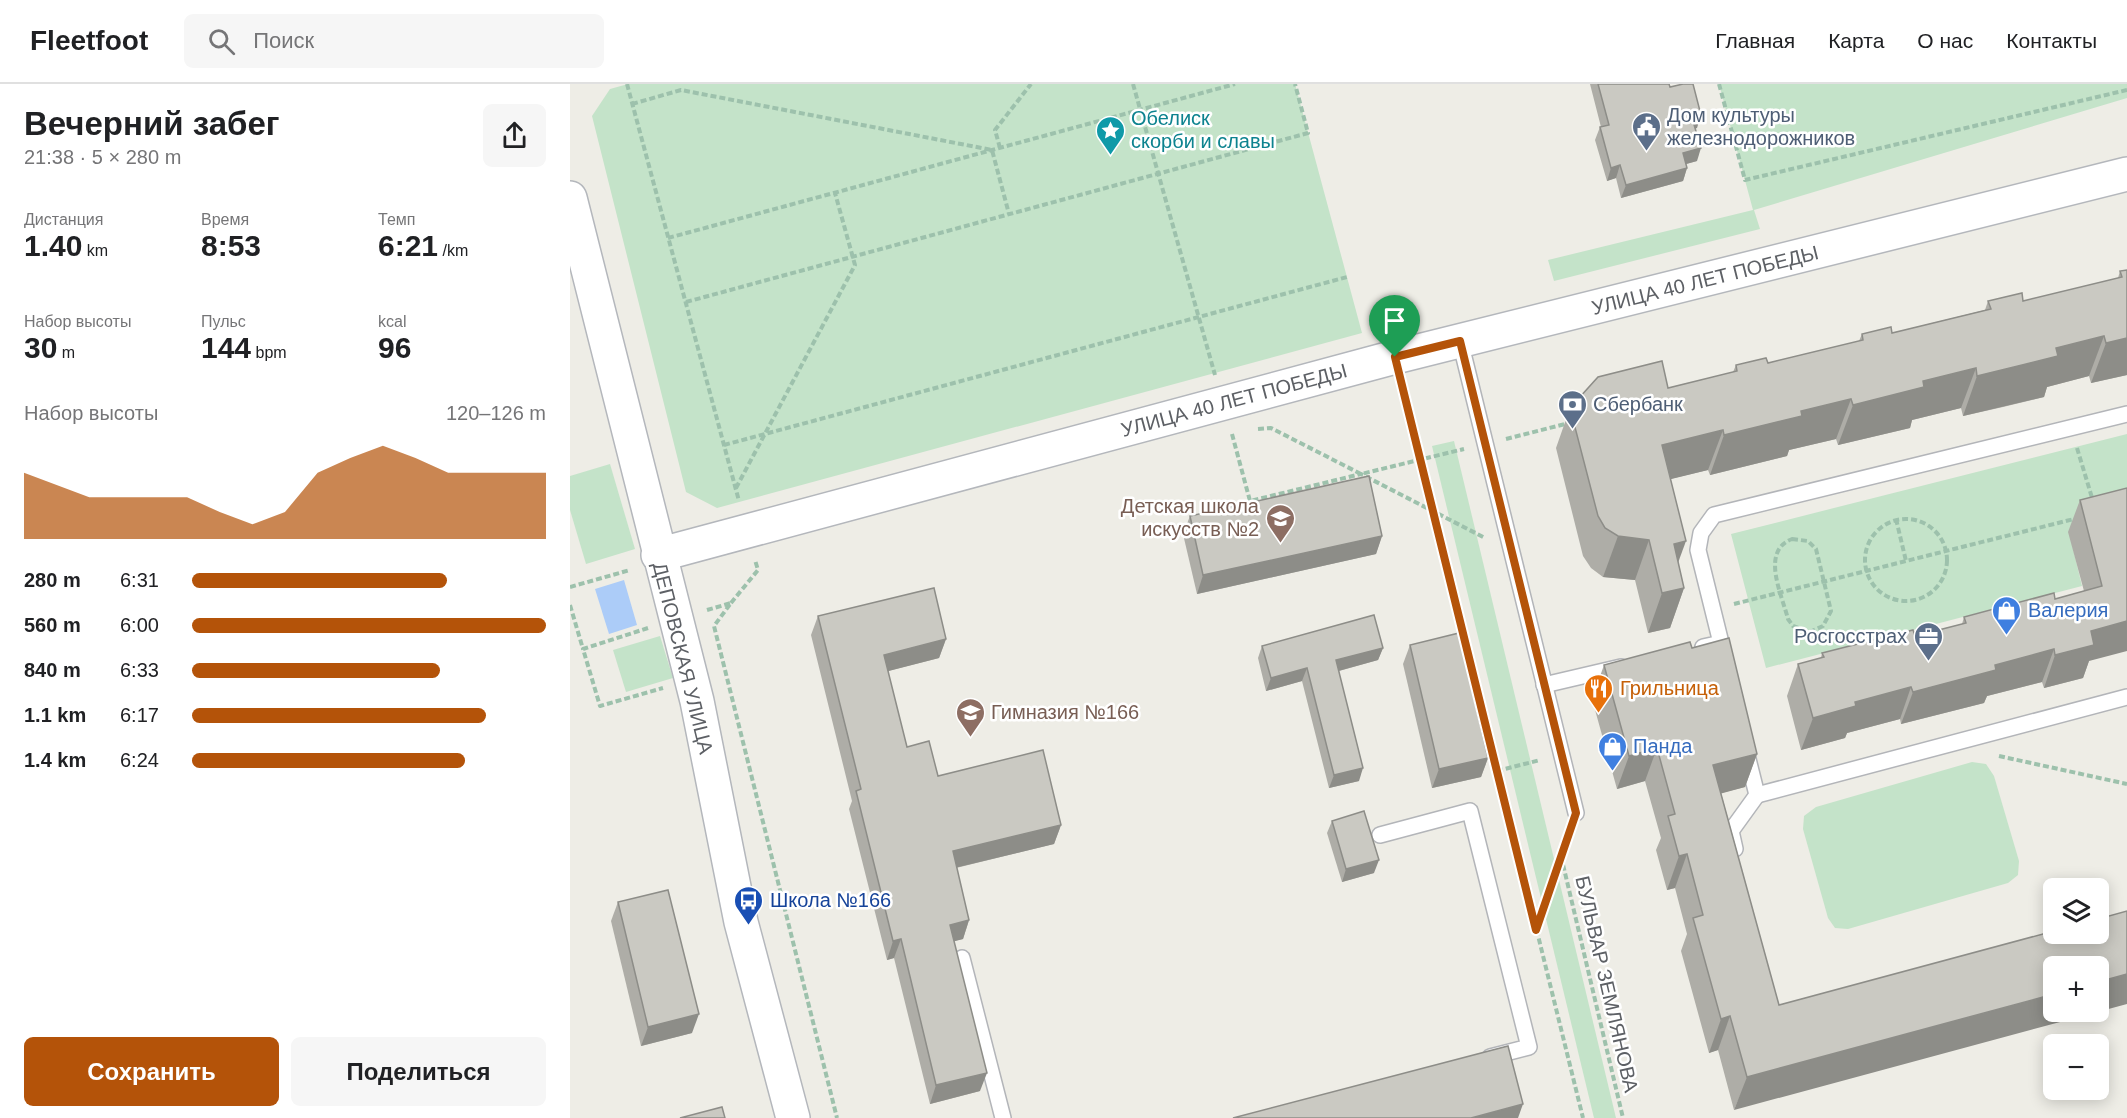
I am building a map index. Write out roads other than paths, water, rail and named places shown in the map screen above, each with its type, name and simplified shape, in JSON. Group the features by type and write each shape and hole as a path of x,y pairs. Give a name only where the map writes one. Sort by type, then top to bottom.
{"street":[{"name":"УЛИЦА 40 ЛЕТ ПОБЕДЫ","path":"648,562 747,531 1395,357 2127,174"},
{"name":"ДЕПОВСКАЯ УЛИЦА","path":"570,198 648,562 677,619 697,701 741,922 792,1118"}],"lane":[{"path":"1460,341 1576,813"},
{"path":"1688,651 1722,649 1698,550 1701,533 1714,515 2127,414"},
{"path":"1545,685 1633,664"},
{"path":"1739,865 1731,831 1757,795 2127,697"},
{"path":"1743,736 1757,795"},
{"path":"1380,835 1470,811 1529,1047 1472,1062"},
{"path":"962,958 1003,1118"}],"water":[{"path":"624,580 637,625 609,634 595,589"}],"place":[{"name":"Дом культуры железнодорожников","path":"1646,152"},
{"name":"Обелиск скорби и славы","path":"1110,156"},
{"name":"Сбербанк","path":"1572,430"},
{"name":"Детская школа искусств №2","path":"1280,544"},
{"name":"Валерия","path":"2007,636"},
{"name":"Росгосстрах","path":"1928,662"},
{"name":"Грильница","path":"1599,714"},
{"name":"Гимназия №166","path":"970,738"},
{"name":"Панда","path":"1612,772"},
{"name":"Школа №166","path":"749,926"}]}
